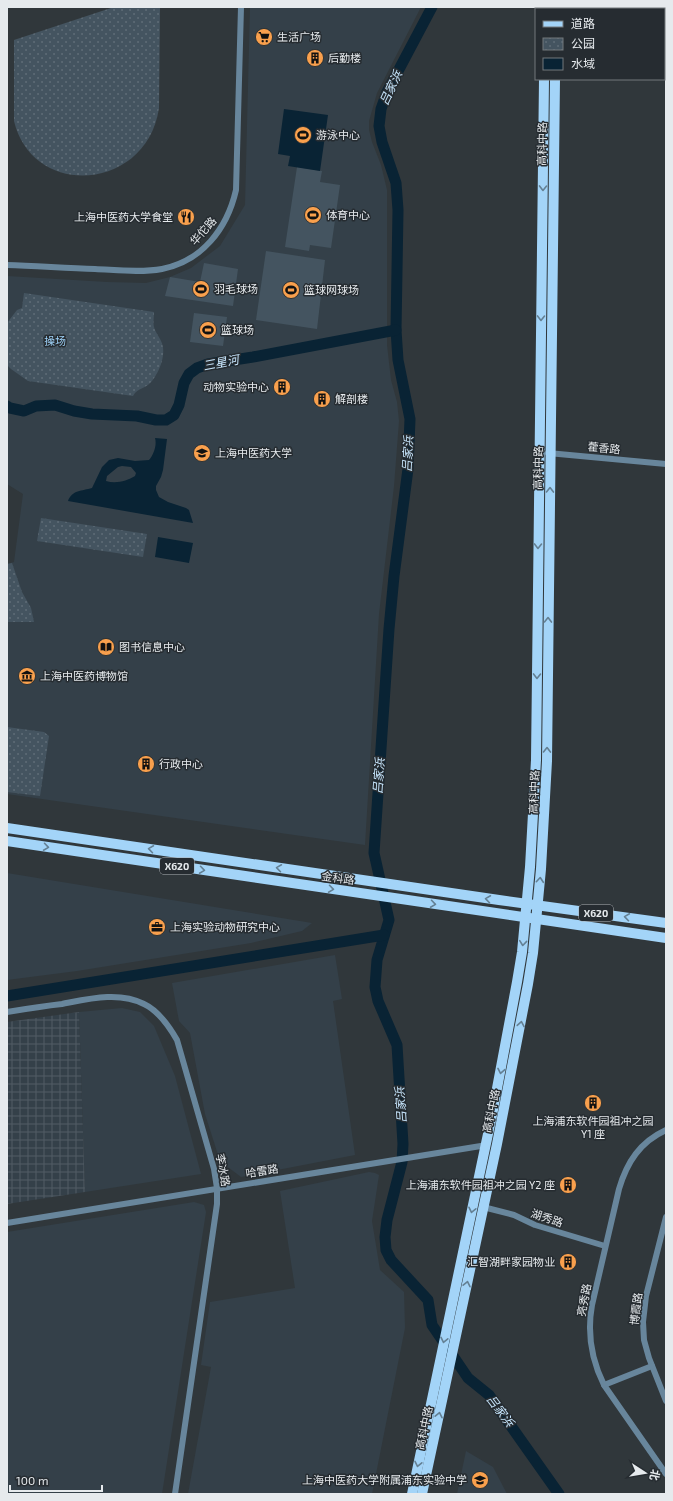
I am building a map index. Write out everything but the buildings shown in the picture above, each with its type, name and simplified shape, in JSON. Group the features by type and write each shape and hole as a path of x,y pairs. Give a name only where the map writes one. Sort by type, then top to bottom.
{"main road":[{"name":"高科中路","path":"412,1494 508,1032 522,952 534,813 536,760 544,80"},
{"name":"高科中路","path":"422,1494 483,1207 525,998 538,905 545,815 547,761 555,80"},
{"name":"金科路","path":"7,828 393,885 666,923"},
{"name":"金科路","path":"7,841 666,938"}],"street":[{"name":"华佗路","path":"7,261 150,267 170,263 182,258 193,252 204,242 220,222 230,201 232,189 237,7"},
{"name":"华佗路","path":"7,265 135,271 161,269 184,261 196,254 217,234 229,214 236,190 241,7"},
{"name":"藿香路","path":"540,452 666,464"},
{"name":"李冰路","path":"7,1012 105,997 132,999 145,1004 156,1012 168,1025 177,1040 212,1162 217,1188 217,1204 175,1494"},
{"name":"亮秀路","path":"666,1130 649,1140 638,1150 630,1161 624,1174 619,1189 592,1305 589,1325 594,1360 604,1385 666,1474"},
{"name":"哈雷路","path":"7,1223 414,1156 496,1144"},
{"name":"湖秀路","path":"483,1207 606,1246"},
{"name":"博霞路","path":"666,1217 650,1280 644,1313 644,1340 652,1366 666,1401"},
{"path":"604,1385 652,1366"}],"shaded area":[{"name":"上海中医药大学","path":"250,7 421,7 377,93 369,121 369,130 372,142 381,165 387,190 387,345 391,380 397,402 399,421 394,486 379,614 365,845 7,794 7,564 14,562 23,494 7,484 7,276 146,283 170,277 191,268 220,246 245,205"},
{"name":"上海实验动物研究中心","path":"7,873 312,923 302,931 251,943 77,971 7,980"},
{"path":"335,955 342,999 333,1001 355,1155 241,1177 220,1161 205,1114 190,1033 179,1021 172,983"},
{"path":"122,1008 140,1012 154,1026 175,1076 201,1174 85,1192 79,1012"},
{"path":"79,1012 85,1192 7,1204 7,1022"},
{"path":"369,1172 379,1175 372,1221 380,1270 404,1292 405,1328 372,1494 188,1494 211,1367 201,1365 210,1302 295,1288 280,1191"},
{"path":"194,1202 204,1205 206,1212 162,1494 7,1494 7,1232"},
{"name":"上海中医药大学附属浦东实验中学","path":"466,1451 493,1467 507,1494 457,1494"}],"green space":[{"path":"114,7 160,7 159,108 150,136 134,156 113,169 89,175 65,173 43,164 25,147 14,121 14,40"},
{"name":"体育中心","path":"297,167 322,171 320,182 340,185 331,248 310,245 309,251 285,247"},
{"name":"篮球网球场","path":"266,251 325,260 317,329 256,320"},
{"name":"羽毛球场","path":"204,263 238,269 233,306 165,296 170,277 200,282"},
{"name":"操场","path":"24,293 154,312 155,331 163,346 162,362 155,377 150,384 137,391 133,396 28,381 7,365 7,323 17,310 22,308"},
{"name":"篮球场","path":"194,313 227,317 223,346 190,342"},
{"path":"41,518 147,534 143,557 37,541"},
{"path":"12,563 22,592 31,608 34,622 7,622 7,564"},
{"path":"7,727 44,732 49,736 40,796 7,792"}],"water":[{"name":"游泳中心","path":"284,109 328,115 320,171 288,166 290,156 278,154"},
{"path":"155,438 167,439 163,470 156,486 159,497 189,510 193,523 68,501 75,493 92,488 102,467 109,460 118,458 135,461 149,460 155,449","holes":["118,467 131,467 136,473 132,478 117,482 106,481 107,476"]},
{"path":"158,537 193,543 189,563 155,557"}],"waterway":[{"name":"吕家浜","path":"432,7 387,92 381,109 379,126 382,142 396,183 398,210 396,330 398,360 410,419 408,469 394,576 389,629 374,853 389,920 377,960 375,987 378,1001 397,1045 403,1144 402,1162 387,1220 385,1237 386,1250 391,1260 428,1300 432,1325 468,1378 489,1395 559,1494"},
{"name":"三星河","path":"7,406 24,411 36,406 55,405 74,411 92,414 137,416 156,420 166,420 174,415 179,405 184,383 189,374 197,368 208,364 396,330"},
{"path":"7,996 384,935"}],"place":[{"name":"生活广场","path":"264,37"},
{"name":"后勤楼","path":"315,58"},
{"name":"游泳中心","path":"303,135"},
{"name":"体育中心","path":"313,215"},
{"name":"上海中医药大学食堂","path":"186,217"},
{"name":"羽毛球场","path":"201,289"},
{"name":"篮球网球场","path":"291,290"},
{"name":"篮球场","path":"208,330"},
{"name":"动物实验中心","path":"282,387"},
{"name":"解剖楼","path":"322,399"},
{"name":"上海中医药大学","path":"202,453"},
{"name":"图书信息中心","path":"106,647"},
{"name":"上海中医药博物馆","path":"27,676"},
{"name":"行政中心","path":"146,764"},
{"name":"上海实验动物研究中心","path":"157,927"},
{"name":"上海浦东软件园祖冲之园 Y1 座","path":"593,1103"},
{"name":"上海浦东软件园祖冲之园 Y2 座","path":"568,1185"},
{"name":"汇智湖畔家园物业","path":"568,1262"},
{"name":"上海中医药大学附属浦东实验中学","path":"480,1480"}]}
